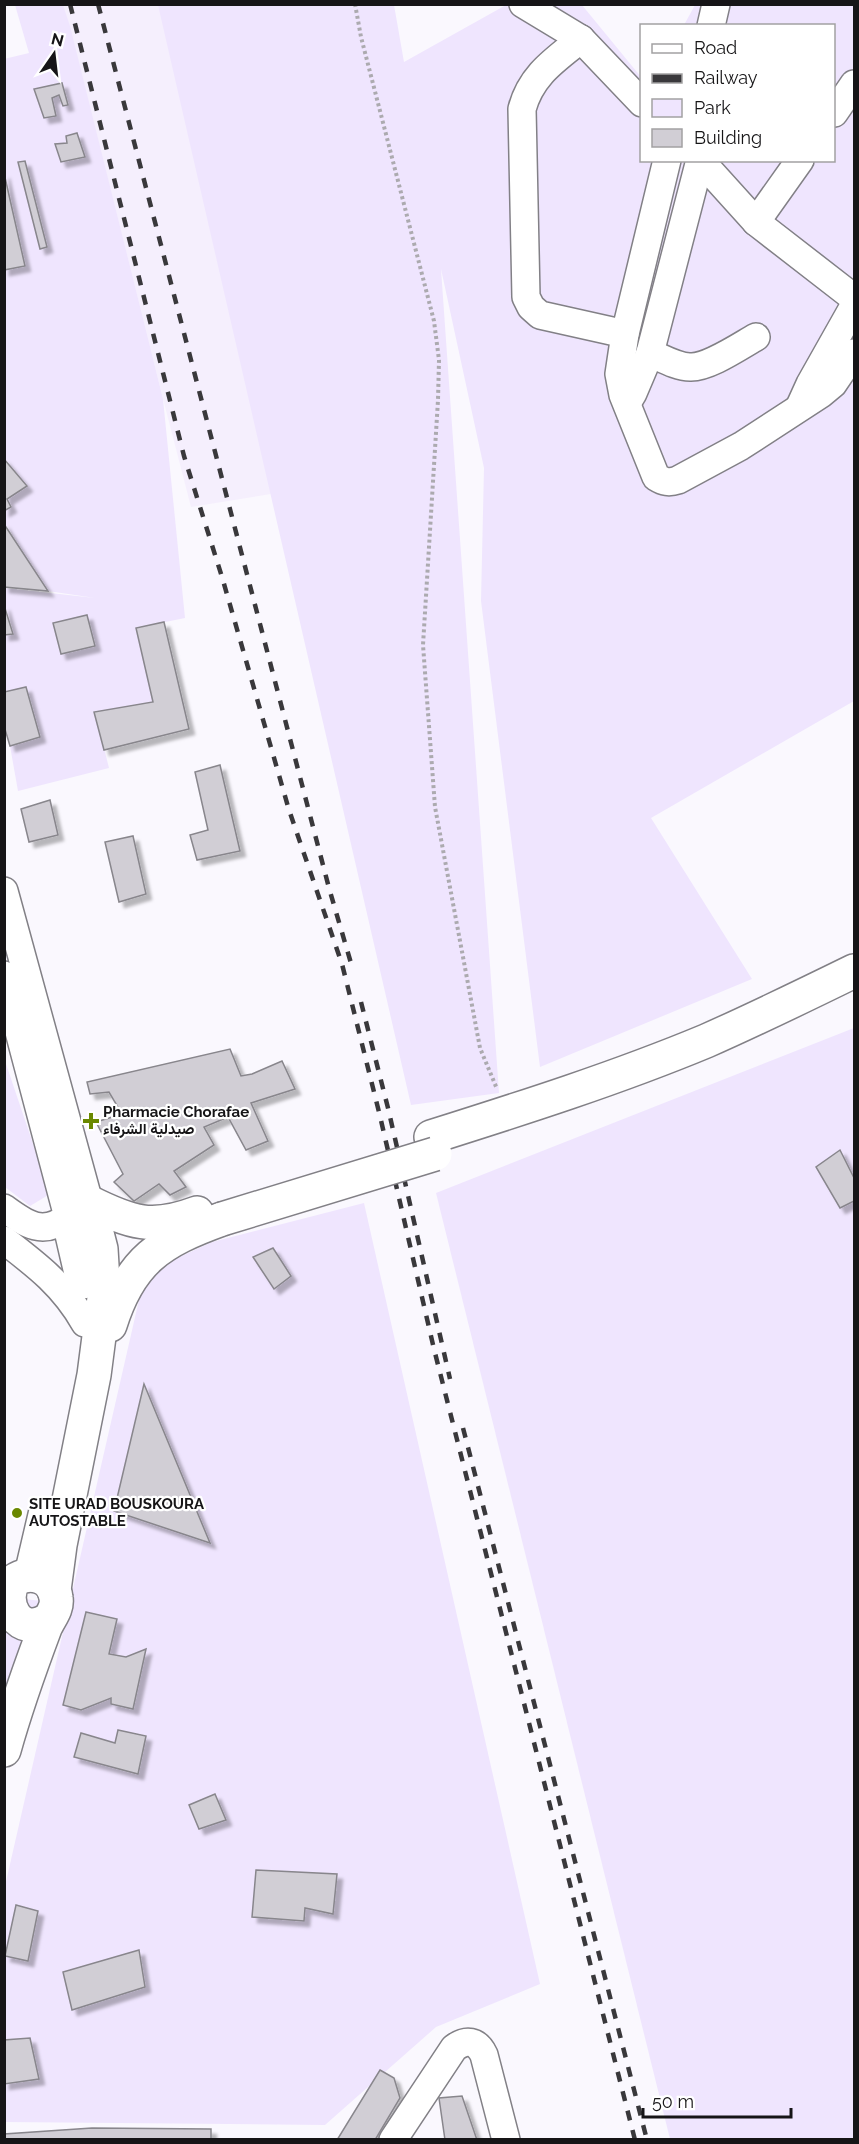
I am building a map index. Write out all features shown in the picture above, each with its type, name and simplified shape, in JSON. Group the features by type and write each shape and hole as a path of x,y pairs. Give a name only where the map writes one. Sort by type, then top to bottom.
{"main road":[{"path":"433,1146 511,1112 706,1040 855,971"},
{"path":"66,1216 127,1219 158,1224 220,1212 433,1146 547,1120 626,1093 711,1059 855,995"},
{"path":"94,1375 117,1303 124,1288 140,1266 168,1242 220,1212"},
{"path":"4,1750 17,1702 27,1597 83,1353 86,1323 83,1281 66,1216"},
{"path":"27,1597 60,1545 94,1375 101,1326 104,1282 101,1249 66,1216"}],"street":[{"path":"523,4 581,39 640,101"},
{"path":"711,24 716,4"},
{"path":"581,39 534,81 526,94 522,109 526,297 531,307 540,315 625,334"},
{"path":"835,113 855,84"},
{"path":"667,162 625,334 619,374 627,403 656,477 671,483 741,446 833,384 855,353"},
{"path":"627,403 650,353 699,162"},
{"path":"702,162 756,222 855,298"},
{"path":"756,222 799,162"},
{"path":"800,408 810,384 855,306"},
{"path":"650,353 691,368 703,365 756,337"},
{"path":"4,891 66,1216"},
{"path":"4,975 66,1216"},
{"path":"4,1208 25,1223 66,1216"},
{"path":"27,1257 66,1216"},
{"path":"4,1240 53,1279 66,1293 86,1323"},
{"path":"393,2139 454,2048 460,2043 469,2042 480,2047 484,2055 506,2139"}],"path":[{"path":"354,4 435,321 439,360 438,400 423,645 435,807 480,1048 493,1081 511,1112"}],"shaded area":[{"path":"61,5 160,5 277,493 191,507"}],"green space":[{"path":"15,5 63,5 70,26 163,399 185,618 136,628 153,702 95,712 109,768 18,791 10,746 40,737 26,688 5,692 5,635 13,633 5,605 5,588 95,598 48,591 5,524 5,511 11,507 7,499 27,486 5,459 4,59 29,53"},
{"path":"158,5 394,5 404,62 506,5 582,5 640,76 640,162 835,162 835,24 685,24 695,5 854,5 854,701 651,818 752,979 540,1067 481,601 484,468 441,269 499,1093 411,1105"},
{"path":"854,1028 854,2139 670,2139 436,1193"},
{"path":"4,1058 50,1194 30,1206 5,1187"},
{"path":"364,1203 540,1984 436,2027 325,2125 5,2122 5,1886 141,1291 162,1265 212,1242"},
{"path":"5,1597 42,1601 5,1770"}],"building":[{"path":"62,83 68,105 63,106 59,95 52,98 56,116 44,118 34,89"},
{"path":"77,133 85,157 61,162 55,144 67,143 66,136"},
{"path":"25,161 47,247 40,249 18,162"},
{"path":"4,173 25,266 4,270"},
{"path":"4,459 27,486 7,499 11,507 4,511"},
{"path":"4,524 48,591 4,587"},
{"path":"4,605 13,634 4,635"},
{"path":"87,615 95,646 61,654 53,623"},
{"path":"164,622 189,729 104,750 94,712 153,702 136,628"},
{"path":"26,687 40,737 10,746 4,726 4,692"},
{"path":"220,765 240,851 197,860 190,835 208,830 195,772"},
{"path":"50,800 58,835 29,842 21,809"},
{"path":"133,836 146,894 119,902 105,842"},
{"path":"230,1049 241,1076 252,1074 282,1061 295,1089 251,1103 268,1141 246,1150 228,1117 204,1127 214,1145 174,1171 186,1187 170,1195 159,1184 134,1201 114,1182 123,1174 96,1122 122,1114 109,1092 90,1094 87,1082"},
{"path":"840,1150 854,1178 854,1201 840,1208 816,1167"},
{"path":"273,1248 291,1276 274,1289 253,1257"},
{"path":"144,1384 210,1543 114,1511"},
{"path":"86,1612 117,1619 109,1654 126,1657 146,1649 133,1709 111,1704 111,1698 81,1710 63,1705"},
{"path":"118,1730 146,1736 138,1774 74,1757 81,1733 115,1743"},
{"path":"215,1794 226,1820 199,1829 189,1805"},
{"path":"256,1870 337,1874 333,1914 305,1908 304,1921 252,1917"},
{"path":"16,1905 38,1911 28,1961 5,1956"},
{"path":"139,1950 145,1987 72,2010 63,1972"},
{"path":"30,2038 39,2079 4,2084 4,2040"},
{"path":"380,2070 394,2078 400,2098 375,2140 337,2140"},
{"path":"462,2096 477,2140 445,2140 439,2098"},
{"path":"92,2128 211,2129 211,2140 4,2140 4,2134"}],"railway":[{"path":"70,4 184,456 222,577 289,810 342,964 434,1349 635,2140"},
{"path":"98,4 329,888 353,970"},
{"path":"361,1002 388,1108 450,1379"},
{"path":"463,1428 647,2140"}],"place":[{"name":"Pharmacie Chorafae صيدلية الشرفاء","path":"91,1121"},
{"name":"SITE URAD BOUSKOURA AUTOSTABLE","path":"17,1513"}]}
